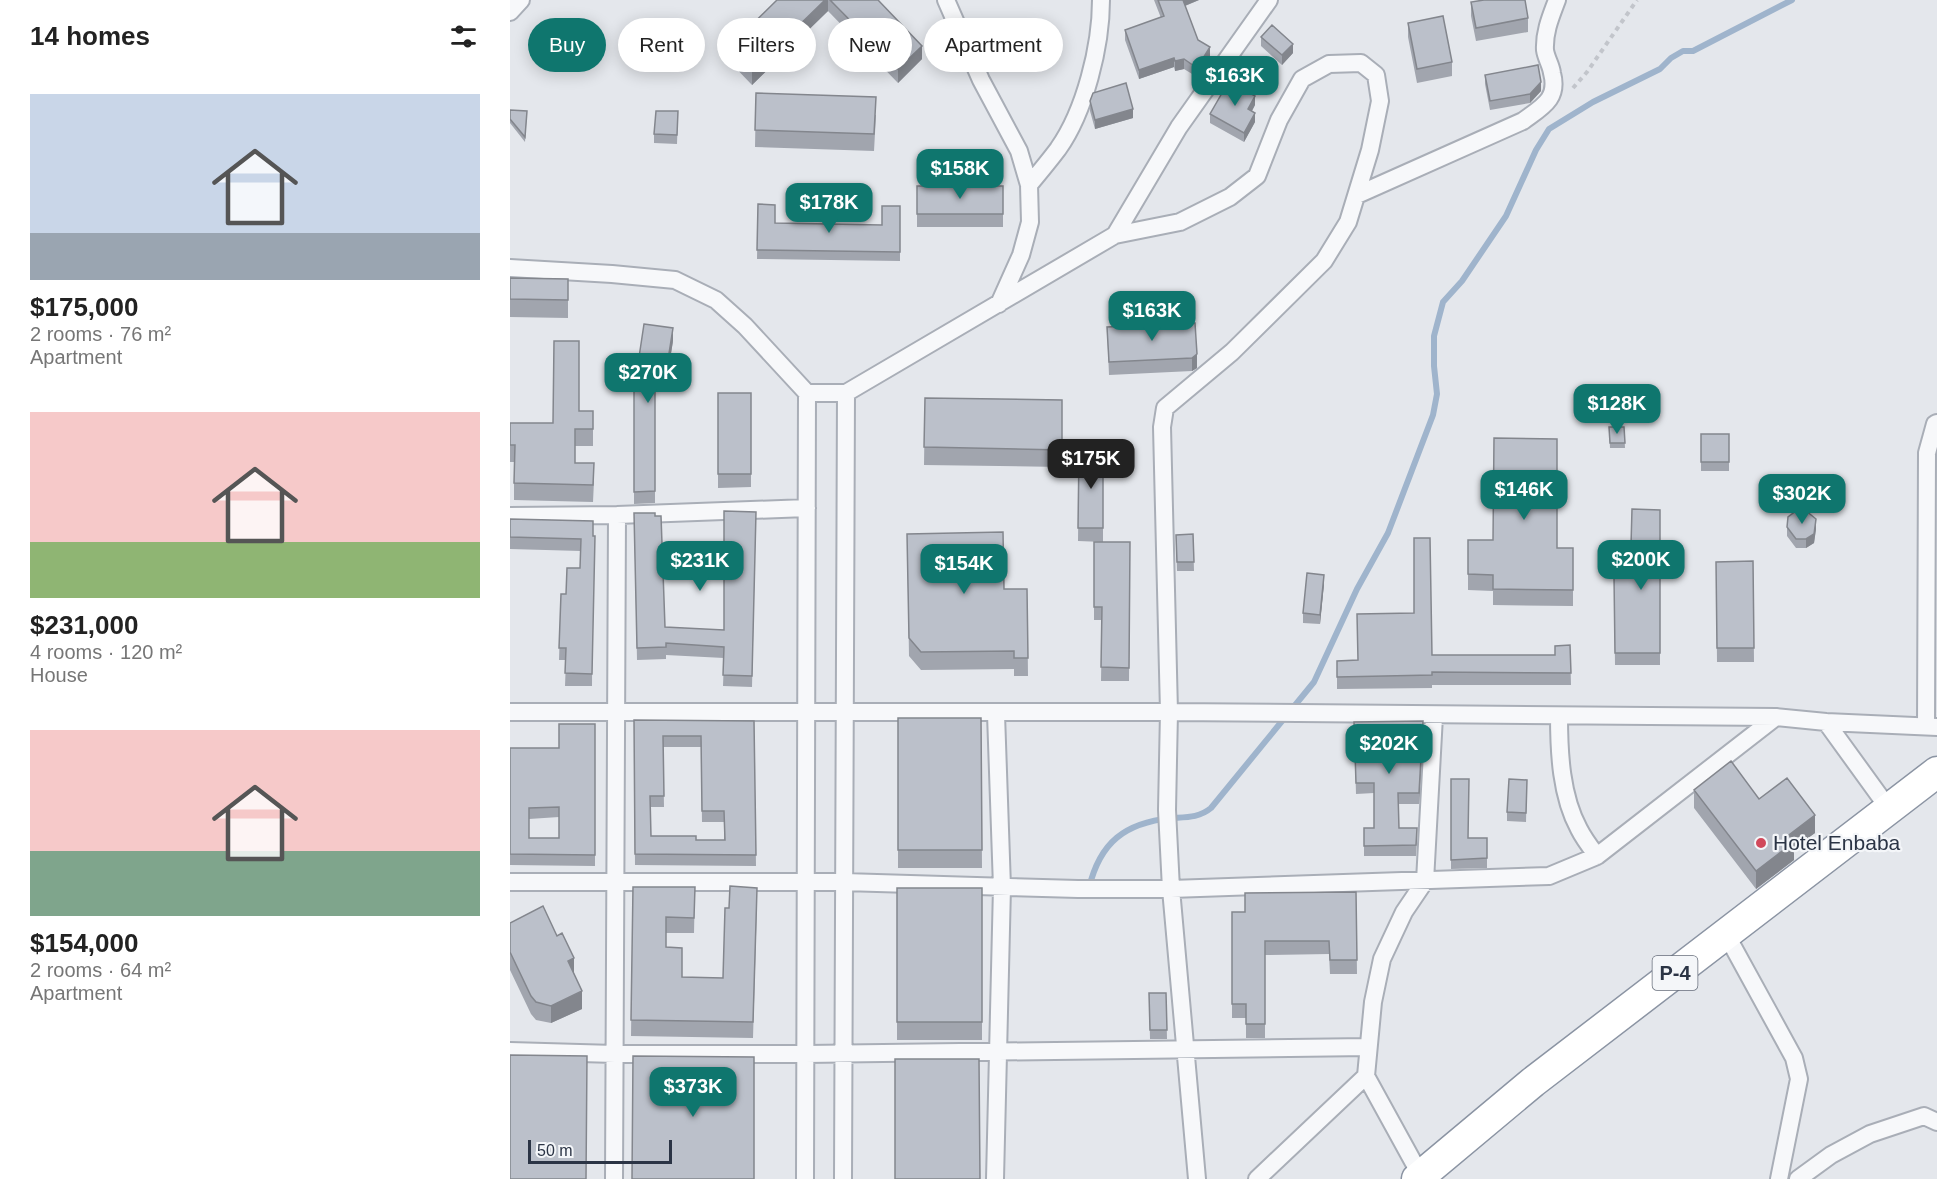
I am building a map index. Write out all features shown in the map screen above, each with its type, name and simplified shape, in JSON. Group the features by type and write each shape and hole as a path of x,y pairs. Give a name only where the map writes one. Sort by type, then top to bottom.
{"highway":[{"name":"P-4","path":"1419,1177 1533,1082 1937,772"}],"street":[{"path":"510,12 521,0"},
{"path":"946,0 981,80 1019,151 1029,185 1030,222 1021,255 999,304"},
{"path":"1029,185 1059,148 1075,117 1091,72 1101,21 1101,0"},
{"path":"1115,235 1179,127 1269,0"},
{"path":"1357,195 1523,121 1546,104 1555,91 1553,74 1545,51 1547,27 1557,0"},
{"path":"807,393 846,393 1115,235 1180,222 1230,197 1257,176 1278,120 1302,79 1329,64 1361,63 1376,75 1380,101 1370,150 1348,222 1324,261 1232,352 1165,408 1162,427 1169,712 1167,810 1171,889 1197,1179"},
{"path":"510,268 675,280 716,300 745,326 807,393 805,1179"},
{"path":"843,1179 846,393"},
{"path":"510,712 996,714 1169,712 1434,716 1776,717 1932,727 1927,453 1937,423"},
{"path":"510,516 617,515 807,508"},
{"path":"614,1179 617,515"},
{"path":"995,1179 1002,887 996,714"},
{"path":"1419,1177 1366,1076 1373,1002 1382,959 1404,912 1425,881 1434,716"},
{"path":"1559,716 1559,753 1567,794 1578,829 1597,856"},
{"path":"510,882 844,882 1078,889 1171,889 1549,876 1597,856 1776,717"},
{"path":"1826,722 1889,809"},
{"path":"1726,934 1794,1058 1799,1079 1779,1179"},
{"path":"510,1051 615,1054 806,1054 1368,1047"},
{"path":"1257,1179 1366,1076"},
{"path":"1798,1179 1831,1155 1870,1134 1924,1116 1937,1122"}],"path":[{"path":"1573,88 1587,72 1637,0"}],"building":[{"path":"777,0 825,0 806,18 759,18"},
{"path":"830,0 878,0 895,18 848,18"},
{"path":"1158,0 1183,0 1198,40 1210,47 1197,68 1184,59 1175,61 1174,58 1139,70 1125,30 1164,16"},
{"path":"1525,0 1528,18 1476,28 1471,2"},
{"path":"1443,16 1452,62 1417,69 1408,23"},
{"path":"1272,25 1293,44 1282,55 1261,37"},
{"path":"912,36 922,46 912,56"},
{"path":"1538,65 1541,82 1530,94 1490,101 1485,75"},
{"path":"1229,81 1255,96 1248,109 1255,113 1244,133 1210,114"},
{"path":"1126,83 1133,109 1095,120 1090,101 1093,93"},
{"path":"756,93 876,97 874,134 755,130"},
{"path":"510,110 527,111 525,137 510,119"},
{"path":"656,111 678,111 677,135 654,134"},
{"path":"917,186 1003,186 1003,214 917,214"},
{"path":"758,204 775,205 775,223 882,225 882,206 900,206 900,252 757,250"},
{"path":"510,278 568,279 568,300 510,299"},
{"path":"1195,323 1197,354 1192,358 1109,362 1107,327"},
{"path":"644,324 673,328 667,366 655,364 655,491 634,492 634,377 636,377"},
{"path":"554,341 579,341 579,411 593,411 593,429 575,429 575,463 594,463 593,485 514,483 515,445 510,445 510,423 553,423"},
{"path":"718,393 751,393 751,474 718,474"},
{"path":"925,398 1062,400 1062,450 924,447"},
{"path":"1609,427 1624,427 1625,443 1610,443"},
{"path":"1701,434 1729,434 1729,462 1701,462"},
{"path":"1494,438 1557,439 1557,548 1573,548 1573,590 1493,589 1493,575 1468,574 1468,540 1493,540"},
{"path":"1079,452 1103,452 1103,528 1078,528"},
{"path":"1632,509 1660,510 1660,653 1615,653 1614,577 1641,577 1641,545 1631,545"},
{"path":"1805,510 1816,519 1814,534 1806,539 1796,539 1787,527 1788,517 1796,511"},
{"path":"724,511 756,512 752,676 723,675 724,647 666,643 666,647 637,648 634,513 655,513 655,516 661,516 665,627 724,630"},
{"path":"510,519 593,521 593,536 595,536 592,674 565,673 566,648 559,648 561,594 566,594 567,568 580,568 581,539 510,537"},
{"path":"1003,532 1004,589 1027,589 1028,658 1014,658 1014,651 921,652 909,638 907,534"},
{"path":"1193,534 1194,562 1177,562 1176,535"},
{"path":"1414,538 1430,538 1432,655 1555,655 1555,646 1570,645 1571,673 1432,672 1432,675 1337,677 1337,661 1358,660 1357,614 1414,613"},
{"path":"1094,542 1130,542 1129,668 1101,667 1102,607 1094,607"},
{"path":"1753,561 1754,648 1717,648 1716,562"},
{"path":"1307,573 1324,575 1320,615 1303,613"},
{"path":"898,718 981,718 982,850 898,850"},
{"path":"634,720 754,721 756,855 635,854","holes":["663,736 701,736 702,811 724,811 725,840 696,840 696,836 651,836 650,796 664,796"]},
{"path":"1423,721 1419,793 1398,793 1399,828 1417,828 1416,845 1364,846 1364,828 1374,828 1374,783 1356,783 1354,722"},
{"path":"559,724 595,724 595,855 510,854 510,748 559,748","holes":["559,807 559,838 529,838 529,808"]},
{"name":"Hotel Enbaba","path":"1731,761 1759,799 1787,778 1815,815 1789,835 1794,842 1756,871 1694,790"},
{"path":"1451,779 1469,779 1468,838 1487,838 1487,858 1451,860"},
{"path":"1509,779 1527,780 1526,813 1507,812"},
{"path":"730,886 757,888 753,1022 631,1020 633,887 695,887 694,918 666,917 666,947 682,948 682,977 723,978 725,908 729,908"},
{"path":"897,888 982,888 982,1022 897,1022"},
{"path":"1356,892 1357,960 1330,960 1329,941 1265,941 1265,1024 1246,1024 1246,1004 1232,1004 1232,912 1245,912 1245,893"},
{"path":"543,906 557,936 562,933 574,958 568,961 582,991 551,1006 536,1002 531,996 510,952 510,923"},
{"path":"1149,993 1166,993 1167,1030 1150,1030"},
{"path":"510,1055 587,1056 586,1179 510,1179"},
{"path":"633,1056 754,1057 754,1179 632,1179"},
{"path":"895,1059 979,1059 980,1179 895,1179"}],"waterway":[{"path":"1089,888 1100,858 1108,847 1128,830 1155,821 1197,815 1211,808 1314,682 1357,589 1388,533 1433,415 1437,394 1434,336 1443,302 1462,281 1506,216 1536,150 1549,129 1593,102 1660,69 1671,58 1683,51 1693,51 1792,0"}],"place":[{"name":"Hotel Enbaba","path":"1761,843"}]}
